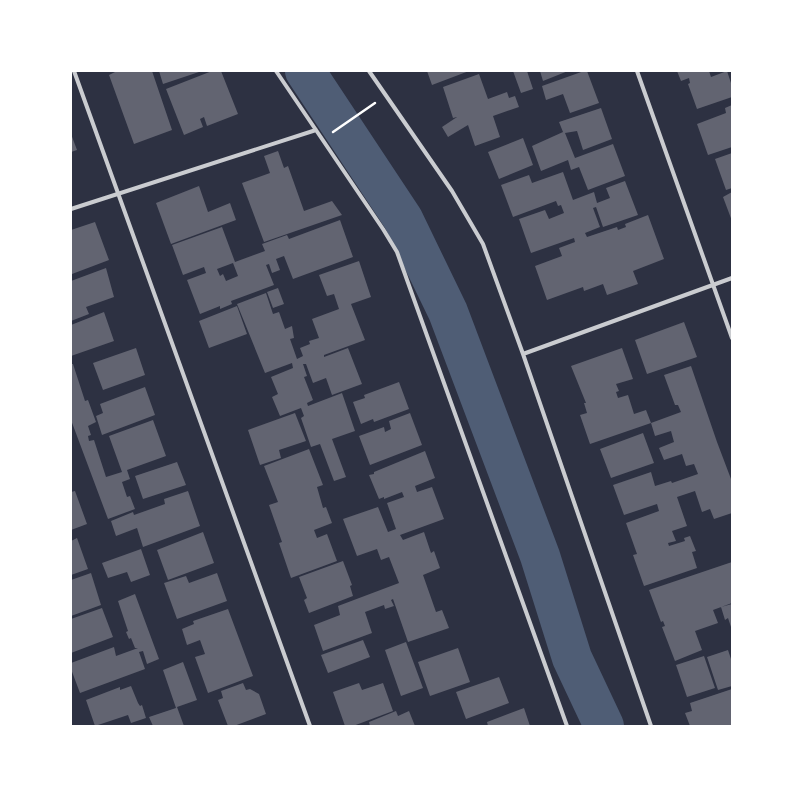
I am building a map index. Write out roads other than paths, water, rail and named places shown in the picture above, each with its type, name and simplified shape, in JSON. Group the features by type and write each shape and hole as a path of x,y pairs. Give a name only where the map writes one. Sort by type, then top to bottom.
{"street":[{"path":"74,71 310,726"},
{"path":"276,71 383,229 396,252 567,726"},
{"path":"369,71 452,190 483,244 523,354 651,726"},
{"path":"637,71 732,338"},
{"path":"71,209 316,130"},
{"path":"523,354 732,278"}],"waterway":[{"path":"305,71 403,219 448,312 540,556 572,658 604,726"}]}
